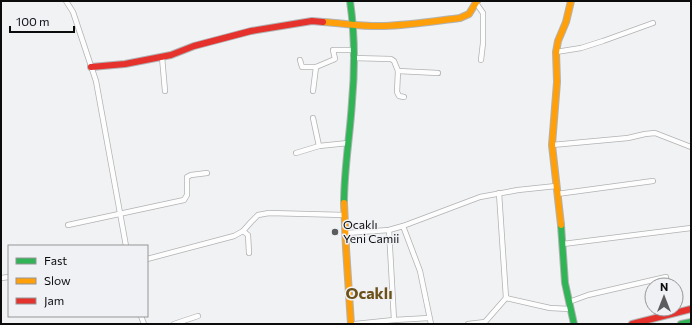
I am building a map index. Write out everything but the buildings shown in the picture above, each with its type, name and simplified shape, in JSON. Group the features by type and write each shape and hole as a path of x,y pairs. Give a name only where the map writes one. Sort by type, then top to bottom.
{"main road":[{"path":"350,1 353,12 353,92 345,173 345,215 351,324"},
{"path":"571,1 556,52 557,82 552,145 563,244 565,283 574,324"},
{"path":"91,68 125,64 162,57 194,46 251,30 312,21 383,26 460,18 469,14 477,2"},
{"path":"632,324 691,309"},
{"path":"681,324 691,322"}],"street":[{"path":"66,1 73,12 96,81 126,245"},
{"path":"477,2 483,12 483,43 481,60"},
{"path":"556,52 588,45 653,23"},
{"path":"300,60 302,67 316,67 335,59 333,50 353,50"},
{"path":"162,57 166,90"},
{"path":"353,58 391,59 394,61 398,71 397,92 399,96 404,97"},
{"path":"313,91 316,67"},
{"path":"398,71 438,72"},
{"path":"313,118 320,146"},
{"path":"552,145 628,138 655,133 691,147"},
{"path":"296,153 320,146 348,143"},
{"path":"68,225 184,200 187,195 187,177 190,175 207,173"},
{"path":"557,194 653,181"},
{"path":"346,233 389,230 404,226 480,197 499,193 556,186"},
{"path":"468,324 485,322 506,298 499,193"},
{"path":"148,259 234,236 244,231 250,222 258,215 269,213 345,215"},
{"path":"404,226 420,271 431,324"},
{"path":"563,244 691,228"},
{"path":"389,230 394,320"},
{"path":"244,231 248,235 249,253"},
{"path":"569,302 588,295 644,282"},
{"path":"506,298 550,308 570,309"},
{"path":"174,324 198,316"},
{"path":"355,324 429,318"}],"traffic: fast":[{"path":"344,203 354,77 354,39 350,1"},
{"path":"561,225 565,283 574,324"},
{"path":"681,324 691,322"}],"traffic: slow":[{"path":"323,22 384,26 460,18 469,14 477,1"},
{"path":"561,225 552,145 557,82 556,52 571,1"},
{"path":"344,203 351,324"}],"traffic: jam":[{"path":"91,67 125,64 171,55 194,46 251,31 312,21 323,22"},
{"path":"632,324 691,309"}],"place":[{"name":"Ocaklı Yeni Camii","path":"335,232"}],"district":[{"name":"Ocaklı","path":"369,293"}]}
